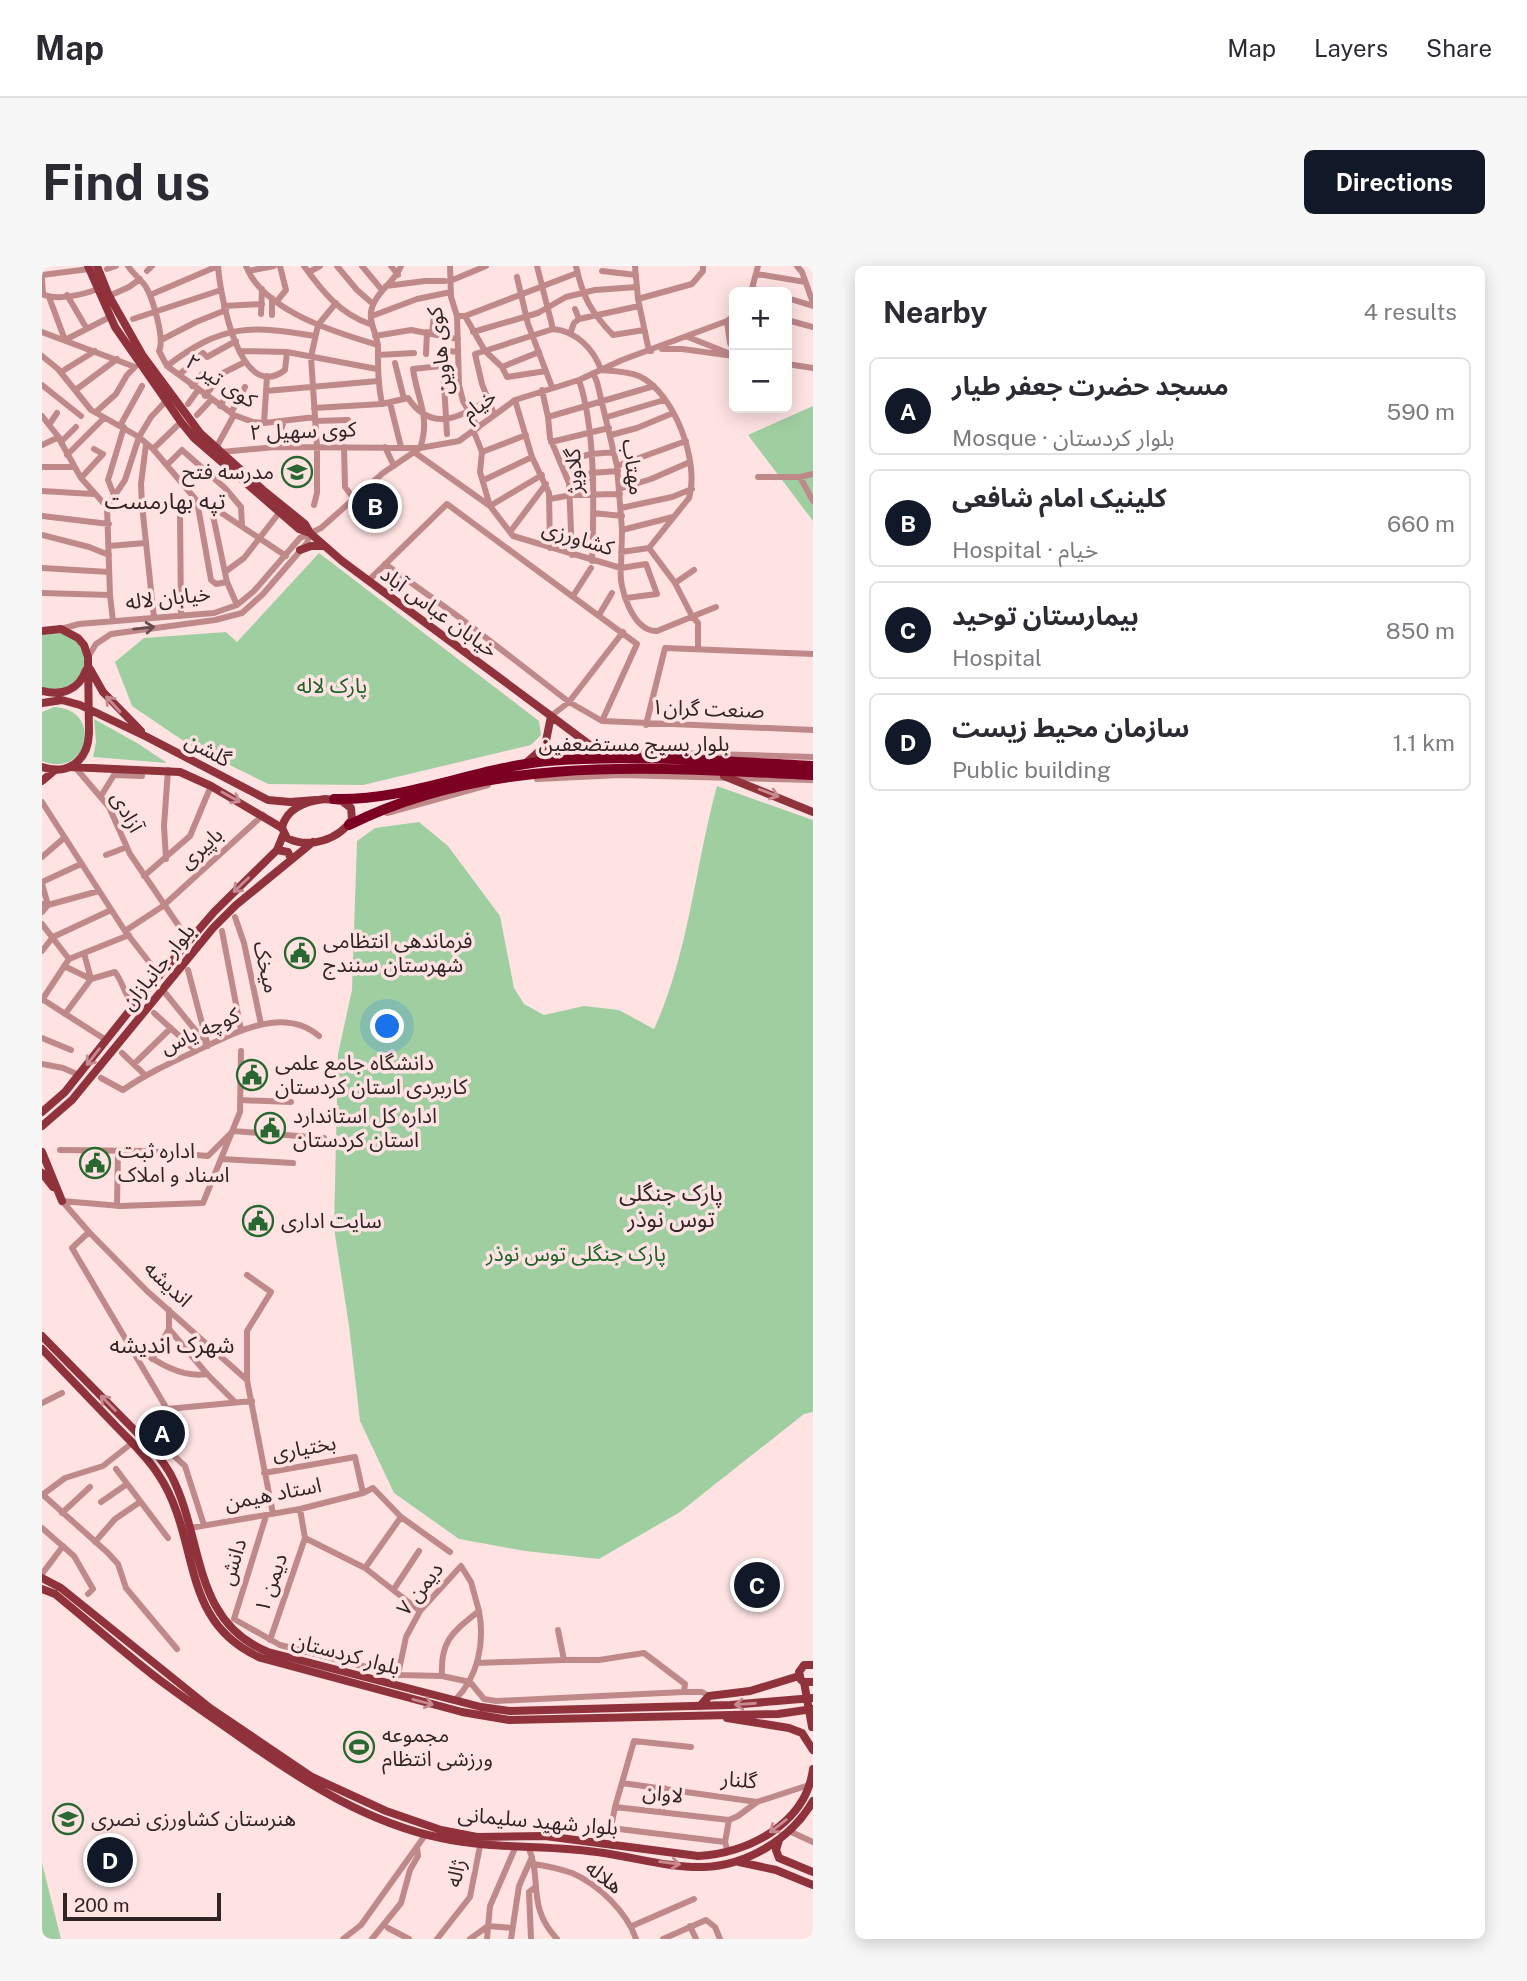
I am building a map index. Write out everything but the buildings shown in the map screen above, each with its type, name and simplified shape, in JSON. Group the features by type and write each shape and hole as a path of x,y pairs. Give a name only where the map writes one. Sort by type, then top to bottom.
{"highway":[{"name":"بلوار بسیج مستضعفین","path":"334,799 370,798 523,765 575,760 813,766"},
{"name":"بلوار بسیج مستضعفین","path":"346,827 377,810 452,788 496,778 562,770 682,769 813,775"},
{"path":"370,798 371,806 377,810"}],"main road":[{"path":"91,267 110,317 181,422 194,438 282,510"},
{"path":"91,267 143,356 195,428 282,510"},
{"name":"خیابان عباس آباد","path":"282,510 305,524 324,546 368,581 598,751"},
{"path":"300,550 311,546 324,546"},
{"path":"45,629 61,629 78,638 83,645 94,680 109,700 147,737"},
{"path":"42,691 52,694 72,689 85,674 87,660"},
{"path":"73,767 89,745 87,660"},
{"name":"گلشن","path":"42,703 62,700 88,709 268,800 290,802 334,799"},
{"path":"523,765 545,746 551,716"},
{"path":"42,767 55,770"},
{"name":"گلشن","path":"55,770 73,767 180,772 262,815 293,841 313,842"},
{"path":"42,781 55,770"},
{"path":"724,776 813,811"},
{"path":"334,799 348,804 351,808 352,819 346,827"},
{"path":"262,815 270,807 268,800"},
{"path":"283,831 286,817 292,811 316,800"},
{"name":"بلوار جانبازان","path":"42,1126 72,1100 190,953 236,905 313,842 328,839 346,827"},
{"name":"بلوار جانبازان","path":"42,1112 65,1092 134,1005 221,904 277,850 283,831"},
{"path":"277,850 288,852 291,859"},
{"name":"اندیشه","path":"42,1152 44,1169 62,1201"},
{"name":"بلوار کردستان","path":"42,1336 153,1449 172,1476 186,1528 214,1605 234,1633 251,1645 268,1652 476,1706 510,1711 700,1706 813,1698"},
{"name":"بلوار کردستان","path":"42,1349 132,1443 164,1483 186,1528 198,1589 214,1622 237,1645 261,1658 462,1712 509,1720 778,1714 813,1709"},
{"name":"بلوار شهید سلیمانی","path":"42,1576 61,1588 109,1633 309,1785 339,1801 426,1834 480,1846 528,1846 589,1851 703,1867 736,1861 779,1840 813,1803"},
{"name":"بلوار شهید سلیمانی","path":"42,1589 55,1594 99,1624"},
{"path":"813,1665 804,1665 799,1672 805,1680 813,1733"},
{"path":"700,1706 709,1696 805,1680"},
{"path":"714,1716 789,1728 802,1733 813,1751"},
{"name":"بلوار شهید سلیمانی","path":"240,1733 330,1787 386,1811 441,1830 477,1837 545,1836 698,1856 729,1852 747,1846 788,1819 804,1799 813,1769"},
{"path":"779,1840 776,1850 779,1858 813,1872"},
{"path":"622,1856 623,1846"},
{"path":"634,1858 635,1847"},
{"path":"776,1870 772,1862 779,1858"},
{"path":"736,1861 776,1870 813,1885"}],"street":[{"path":"107,269 116,266"},
{"path":"128,266 150,295 162,340 225,308 262,304"},
{"path":"150,295 218,266 231,330 245,362 252,371 267,376 277,375 285,370 288,352"},
{"path":"247,269 274,266"},
{"path":"272,315 275,300 286,290 279,266"},
{"path":"320,266 306,269 323,293 352,318 371,320 417,299 451,292"},
{"path":"337,266 373,304"},
{"path":"362,266 384,288"},
{"path":"391,266 398,275"},
{"path":"382,404 377,369 378,345 371,320 373,304 384,288 398,275 401,266"},
{"name":"کوی هاوین","path":"450,266 448,281 461,316 457,352 458,385 470,412 482,452 480,472 490,506"},
{"path":"384,288 425,281 448,281 486,266"},
{"path":"635,266 636,287 649,351 682,349 729,354"},
{"path":"570,334 574,323 579,319 639,303 692,284 703,271 703,266"},
{"path":"797,266 813,304"},
{"path":"65,340 45,295 42,277 91,267"},
{"path":"538,267 553,329"},
{"path":"546,371 507,377 461,316 541,287 576,268 582,293 594,315 613,335 644,330"},
{"path":"247,269 262,289 275,300 318,325 378,345"},
{"path":"753,287 758,270 805,282"},
{"path":"602,271 636,275"},
{"path":"517,277 526,317 552,387"},
{"path":"108,296 139,279"},
{"path":"473,332 538,313 582,293 636,287"},
{"path":"45,295 86,294 98,289"},
{"path":"261,314 262,289"},
{"path":"133,319 221,290"},
{"path":"67,295 87,329"},
{"path":"792,299 813,304"},
{"path":"314,505 317,494 317,447 311,357 318,325 336,303"},
{"path":"575,309 579,319"},
{"path":"426,354 434,315"},
{"path":"65,340 110,317"},
{"path":"727,321 733,350"},
{"name":"خیام","path":"310,533 321,528 417,450 450,444 476,430 515,400 579,380 727,321"},
{"path":"792,321 813,327"},
{"path":"494,414 475,354 553,329 577,336 593,353 601,370 640,376 654,386 673,413 686,441 692,489 689,498 649,548 621,552"},
{"path":"167,366 188,350 231,330 268,330 315,336"},
{"path":"375,336 411,330 458,338"},
{"path":"42,332 135,367 116,394 96,412"},
{"path":"688,337 729,352"},
{"name":"کوی تیر ۲","path":"162,340 159,351 167,366 233,414 253,422 264,423 315,419 348,420"},
{"path":"179,375 203,353 206,357 236,341"},
{"path":"447,434 442,350 457,352"},
{"path":"61,372 95,351"},
{"path":"240,351 288,352 377,369"},
{"path":"502,367 538,352"},
{"path":"377,355 414,353"},
{"path":"42,356 61,372 96,412 139,437 153,449 197,500 211,506 286,556"},
{"path":"76,389 117,359"},
{"path":"197,415 223,373 245,362"},
{"path":"394,363 404,399"},
{"path":"792,365 813,368"},
{"path":"417,450 424,437 425,416 413,369 441,366"},
{"path":"187,404 205,371"},
{"name":"مهتاب","path":"593,373 615,452 620,491 621,568"},
{"path":"264,423 267,376"},
{"name":"گلاویژ","path":"579,380 586,407 594,493 592,565"},
{"path":"266,391 378,381"},
{"path":"42,385 81,416"},
{"path":"114,495 108,480 122,427 142,386"},
{"path":"548,417 654,386"},
{"path":"219,450 245,387"},
{"path":"220,406 231,389"},
{"path":"542,390 551,442 569,482 572,555"},
{"path":"314,408 382,404 408,398 425,416 446,420 470,412 488,400"},
{"path":"515,400 532,457 546,484 550,499 550,548"},
{"path":"607,417 664,400"},
{"path":"113,621 107,507 125,480 139,437 151,417 166,401"},
{"path":"390,403 401,447"},
{"path":"49,425 57,413"},
{"path":"551,442 589,432 637,428 673,413"},
{"path":"42,418 60,440 81,478 107,507"},
{"path":"67,455 104,418"},
{"path":"275,447 284,421"},
{"path":"153,449 181,422"},
{"path":"42,445 60,440 76,427"},
{"path":"482,452 526,435"},
{"path":"569,482 617,468 686,441"},
{"path":"145,444 141,484 154,618"},
{"name":"کوی سهیل ۲","path":"219,450 275,447 401,447 417,450"},
{"path":"344,447 345,487 354,499"},
{"path":"385,447 394,466"},
{"path":"81,478 103,454 94,449"},
{"path":"167,464 182,450 225,488 241,507 242,526"},
{"name":"کشاورزی","path":"417,450 490,506 513,536 572,555 592,565 621,568 619,580 640,626 657,631 716,607"},
{"path":"560,462 591,454 615,452"},
{"path":"484,480 532,457"},
{"path":"550,499 620,491 690,462"},
{"path":"42,467 74,467"},
{"path":"758,477 800,477 813,474"},
{"path":"490,506 542,475"},
{"path":"800,477 813,501"},
{"path":"510,532 546,484"},
{"path":"593,513 621,512 692,489"},
{"path":"42,491 93,494"},
{"path":"197,500 211,580 216,584 227,582"},
{"path":"368,581 385,564 447,504 638,643 602,721 569,702 385,564"},
{"path":"211,506 227,582 237,605"},
{"path":"225,572 244,558 282,510"},
{"path":"180,511 181,616"},
{"path":"42,516 108,524"},
{"path":"622,530 675,517"},
{"name":"خیابان لاله","path":"87,660 96,645 111,634 133,629 191,624 242,613 263,594 307,543 310,533"},
{"name":"خیابان لاله","path":"61,629 79,624 214,612 237,605 254,591 300,538 310,533"},
{"path":"42,535 109,555"},
{"path":"109,546 145,543"},
{"path":"649,548 675,583 698,623 698,649"},
{"path":"621,568 646,564 657,594 626,597"},
{"path":"573,596 592,565"},
{"path":"42,568 109,572"},
{"path":"675,583 694,570"},
{"path":"42,593 110,595"},
{"path":"599,615 612,593"},
{"path":"190,615 191,624"},
{"path":"551,716 569,702 623,632"},
{"path":"646,725 665,648 813,654"},
{"name":"صنعت گران۱","path":"602,721 646,725 813,730"},
{"path":"575,760 598,751 813,757"},
{"path":"598,751 613,760"},
{"name":"آزادی","path":"73,767 109,807 144,876 189,941"},
{"path":"166,859 164,826 168,770"},
{"path":"101,796 114,775 142,776"},
{"path":"346,827 496,783 620,775 813,780"},
{"path":"144,876 190,836 211,786"},
{"path":"452,788 469,790"},
{"path":"42,802 127,933 160,976"},
{"name":"باپیری","path":"69,959 127,933 163,906 262,815"},
{"path":"42,857 64,838"},
{"path":"106,855 127,847"},
{"path":"42,912 45,905 42,883 81,864"},
{"path":"45,905 99,891"},
{"path":"42,951 53,937 111,909"},
{"name":"میخک","path":"235,917 244,943 261,1024"},
{"path":"42,924 69,959 42,999 106,1040"},
{"path":"222,931 241,1030"},
{"path":"84,953 92,979"},
{"path":"64,966 92,979"},
{"path":"188,970 208,1046"},
{"path":"65,1014 92,979 116,972 134,1005"},
{"path":"162,989 208,1046"},
{"path":"153,1013 196,1051"},
{"name":"کوچه یاس","path":"101,1078 123,1090 145,1075 241,1030 261,1024 287,1023 308,1028 319,1037"},
{"path":"134,1064 171,1028"},
{"path":"42,1038 71,1050"},
{"path":"62,1201 117,1206 203,1203 240,1112 241,1051"},
{"path":"121,1053 145,1075"},
{"path":"42,1064 64,1068 79,1075"},
{"path":"240,1100 291,1102"},
{"path":"60,1150 208,1156 233,1131 324,1138"},
{"path":"117,1206 118,1151"},
{"path":"222,1159 293,1163"},
{"name":"اندیشه","path":"62,1201 89,1232 169,1310 247,1380"},
{"path":"89,1232 72,1248 167,1409 252,1401"},
{"path":"247,1275 271,1292 247,1331 247,1380 274,1514"},
{"path":"152,1359 169,1328 169,1310"},
{"path":"169,1328 235,1403"},
{"path":"128,1343 152,1359 185,1374 207,1374"},
{"path":"42,1403 62,1394"},
{"path":"159,1442 185,1466 204,1525"},
{"path":"132,1443 103,1466 65,1478 42,1494 118,1564 126,1588 177,1649"},
{"name":"بختیاری","path":"264,1473 355,1457 363,1493"},
{"path":"116,1469 167,1538"},
{"path":"101,1502 127,1484"},
{"path":"62,1513 90,1487"},
{"path":"363,1493 373,1488 401,1517 450,1552"},
{"name":"استاد هیمن","path":"186,1528 300,1510 363,1493"},
{"path":"95,1542 115,1520 140,1502"},
{"path":"300,1510 305,1538 365,1568 420,1611"},
{"name":"دانش","path":"265,1516 234,1619 270,1640"},
{"path":"365,1568 401,1517"},
{"path":"42,1528 74,1556 93,1589 88,1594"},
{"name":"دیمن ۱","path":"270,1640 305,1538"},
{"path":"42,1576 63,1546"},
{"path":"394,1589 419,1551"},
{"name":"دیمن ۷","path":"398,1675 406,1637 420,1611 461,1566 471,1582 480,1611"},
{"path":"455,1700 470,1682 477,1663 482,1629 480,1611"},
{"path":"442,1676 441,1657 448,1639 480,1611"},
{"path":"558,1630 564,1660"},
{"path":"270,1640 280,1645 398,1675 442,1676 470,1682 484,1699 496,1702 684,1692 702,1692 709,1696"},
{"path":"477,1663 599,1660 644,1653 685,1684 684,1692"},
{"path":"470,1682 476,1706"},
{"path":"615,1807 634,1741 691,1747"},
{"name":"گلنار","path":"622,1783 757,1802 809,1785"},
{"path":"662,1811 664,1788"},
{"path":"729,1852 725,1842 729,1820 757,1802"},
{"name":"لاوان","path":"725,1842 611,1828 615,1807 729,1820"},
{"path":"789,1831 813,1842"},
{"path":"343,1939 361,1925 426,1834"},
{"path":"372,1939 401,1903 410,1870 418,1856 416,1846"},
{"name":"ژاله","path":"437,1939 470,1897 480,1846"},
{"path":"487,1939 490,1906 516,1846"},
{"path":"528,1846 534,1864 537,1907 542,1921 556,1939"},
{"path":"511,1939 519,1886 532,1856"},
{"name":"هلاله","path":"534,1864 574,1874 599,1891 617,1907 632,1926 636,1939"},
{"path":"531,1939 530,1892 534,1888"},
{"path":"632,1926 694,1899"},
{"path":"663,1939 706,1920 715,1927 720,1939"},
{"path":"470,1939 488,1926 512,1928"},
{"path":"690,1926 696,1939"},
{"path":"388,1928 404,1938"}],"green space":[{"path":"813,406 813,521 748,435"},
{"name":"پارک لاله","path":"319,553 539,721 541,735 531,745 363,785 268,784 191,746 132,706 115,662 144,638 226,632 237,642"},
{"path":"61,633 76,641 83,650 84,668 72,683 63,688 42,687 42,635"},
{"path":"54,707 70,711 80,719 85,730 80,753 71,761 58,764 42,761 42,712"},
{"path":"94,719 167,763 93,757 96,742"},
{"name":"پارک جنگلی توس نوذر","path":"717,786 813,820 813,1412 804,1414 680,1512 599,1559 525,1551 459,1539 394,1493 360,1421 334,1228 338,1054 352,990 357,841 375,828 419,822 448,846 500,916 514,988 524,1004 544,1015 584,1006 619,1010 654,1029 666,1000 684,940"},
{"path":"42,1863 61,1939 42,1939"}],"place":[{"name":"مدرسه فتح","path":"297,472"},
{"name":"کلینیک امام شافعی","path":"375,506"},
{"name":"فرماندهی انتظامی شهرستان سنندج","path":"300,953"},
{"name":"دانشگاه جامع علمی کاربردی استان کردستان","path":"252,1075"},
{"name":"اداره کل استاندارد استان کردستان","path":"270,1128"},
{"name":"اداره ثبت اسناد و املاک","path":"95,1163"},
{"name":"سایت اداری","path":"258,1221"},
{"name":"مسجد حضرت جعفر طیار","path":"162,1433"},
{"name":"بیمارستان توحید","path":"757,1585"},
{"name":"مجموعه ورزشی انتظام","path":"359,1747"},
{"name":"هنرستان کشاورزی نصری","path":"68,1819"},
{"name":"سازمان محیط زیست","path":"110,1860"}],"district":[{"name":"تپه بهارمست","path":"165,501"},
{"name":"پارک جنگلی توس نوذر","path":"671,1206"},
{"name":"شهرک اندیشه","path":"172,1345"}]}
